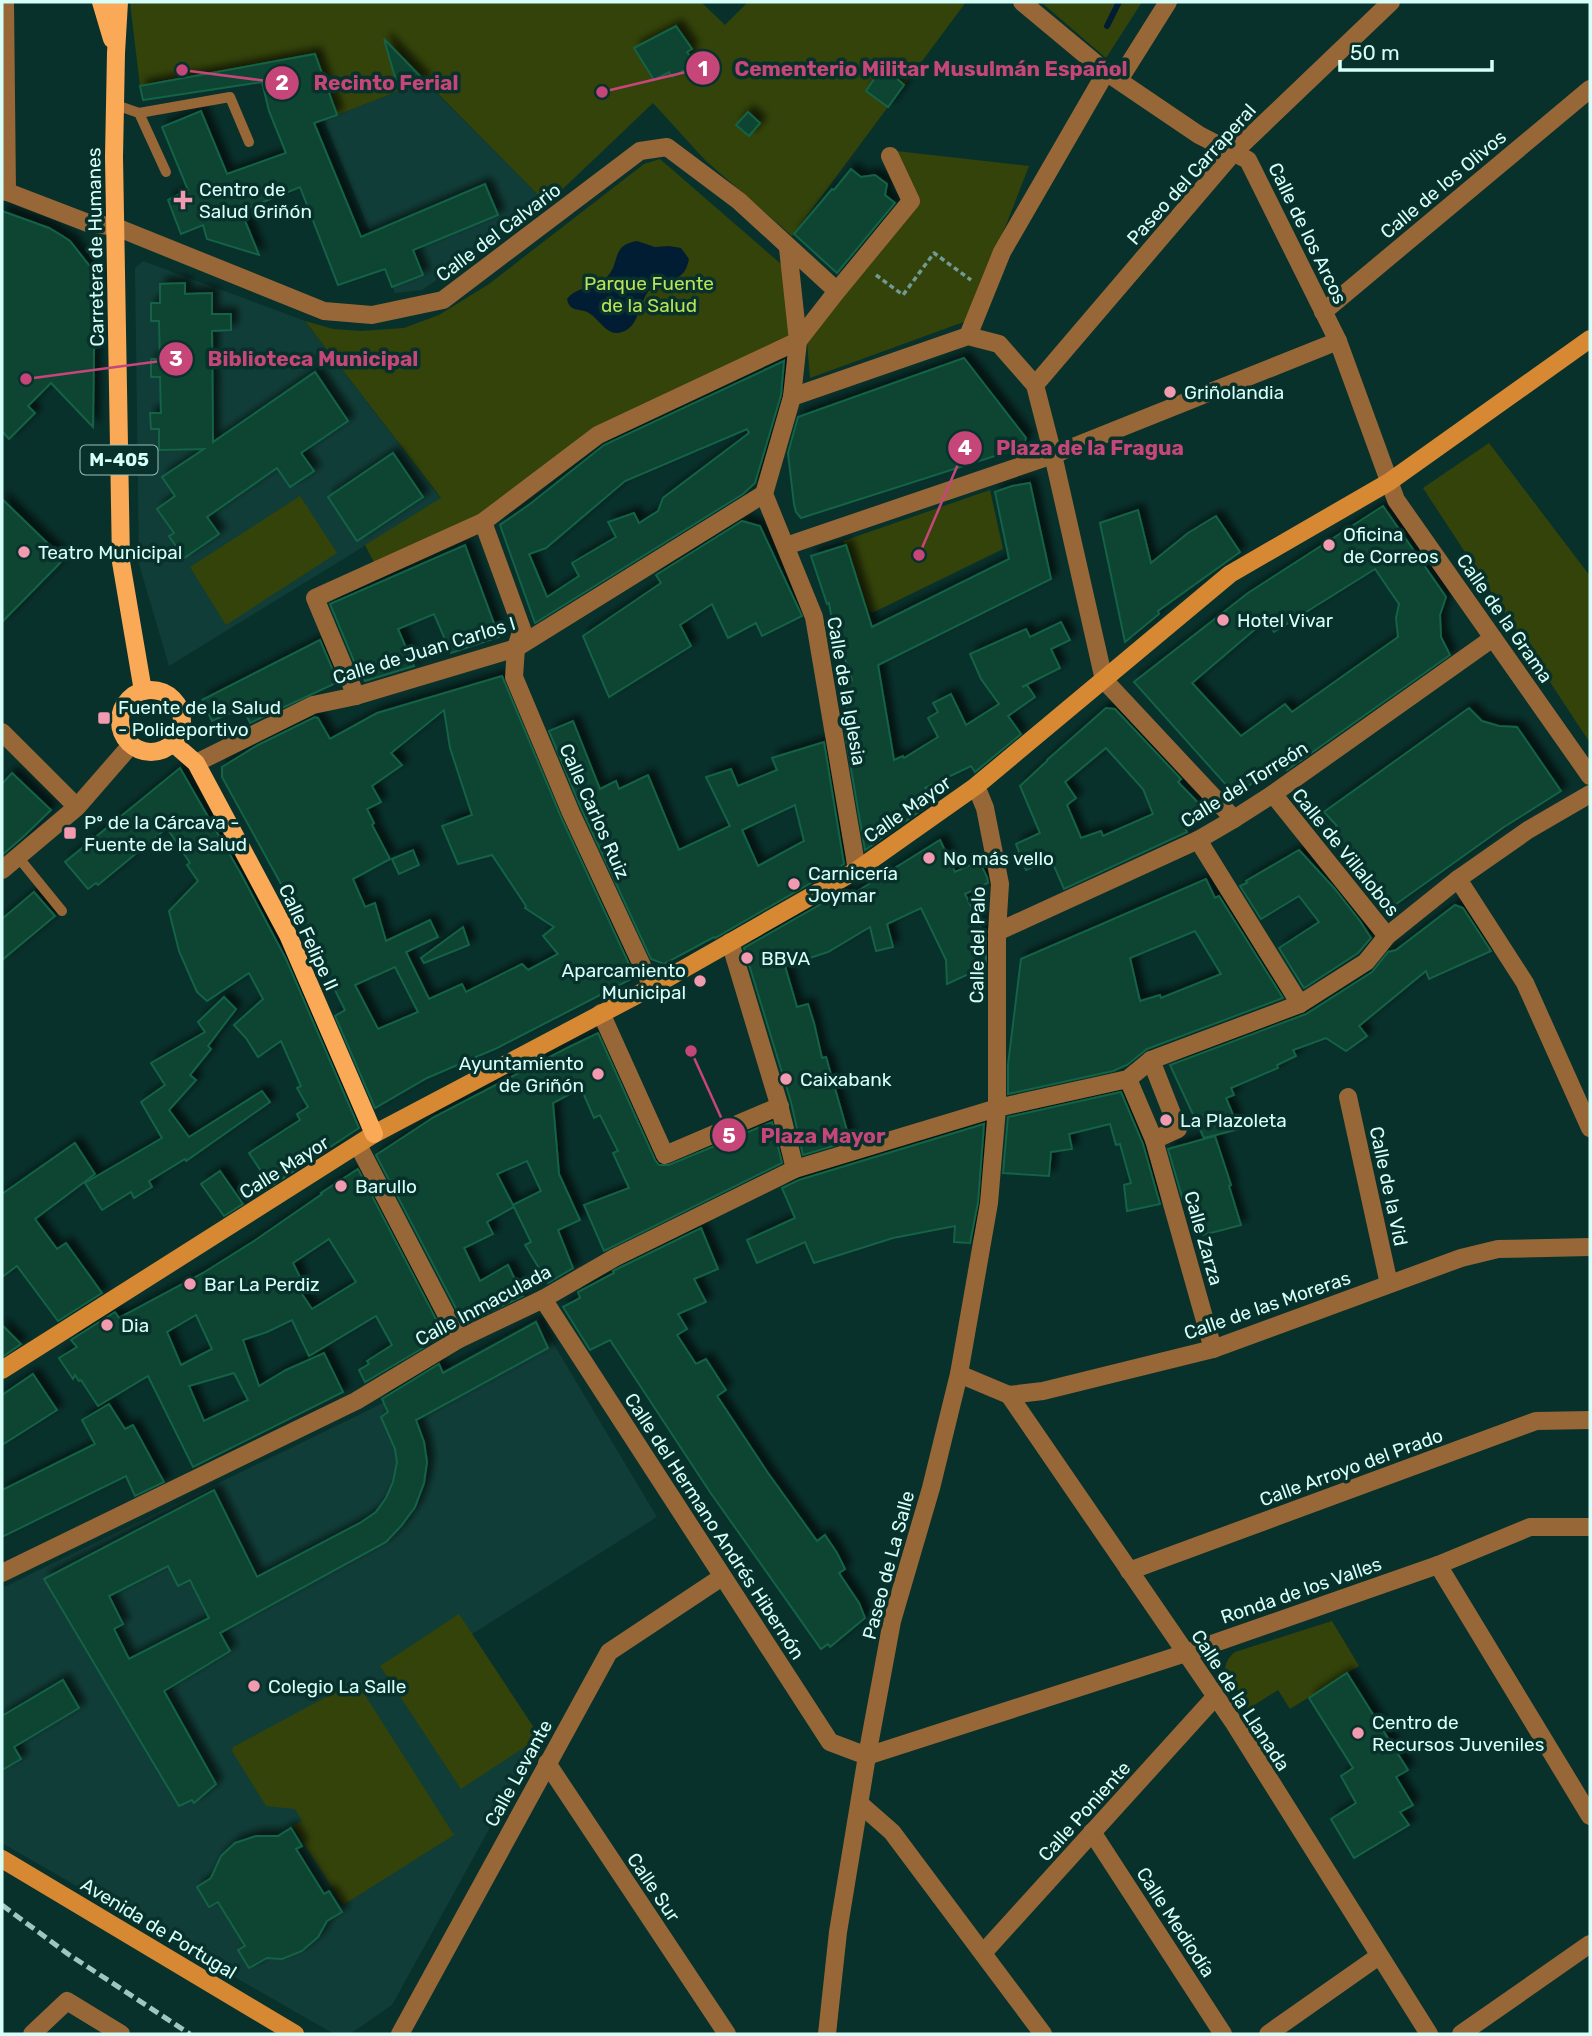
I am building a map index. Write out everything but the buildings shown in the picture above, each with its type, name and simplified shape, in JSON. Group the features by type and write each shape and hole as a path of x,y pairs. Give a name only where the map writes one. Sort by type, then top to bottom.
{"main road":[{"name":"Carretera de Humanes","path":"101,2 116,53"},
{"name":"Carretera de Humanes","path":"119,2 116,53 116,227 121,562 143,691"},
{"path":"153,690 172,698 178,706 182,725 173,743 152,752 131,744 121,728 122,710 128,701 143,691 153,690"},
{"path":"173,743 196,763"},
{"name":"Calle Felipe II","path":"196,763 288,935 374,1134"}],"street":[{"path":"4,191 5,2"},
{"name":"Calle de los Arcos","path":"1022,2 1113,76 1199,135 1248,160 1338,341 1389,482"},
{"path":"968,336 1002,251 1113,76 1168,2"},
{"name":"Paseo del Carraperal","path":"1035,385 1234,152 1391,2"},
{"name":"Calle de los Olivos","path":"1323,312 1590,89"},
{"name":"Calle del Calvario","path":"4,191 88,223 116,227 324,311 372,315 443,300 640,151 667,147 739,201 837,291"},
{"path":"356,696 315,598 483,522 598,435 798,341 911,201 890,156"},
{"path":"764,494 792,397 798,341 788,248"},
{"path":"792,397 968,336 999,344 1035,385 1104,680 1234,819"},
{"name":"Calle Mayor","path":"2,1370 374,1134 652,987 857,870 976,786 1230,574 1389,482 1590,339"},
{"path":"786,546 1053,455 1338,341"},
{"name":"Calle de la Grama","path":"1389,482 1396,500 1590,776"},
{"name":"Calle de la Iglesia","path":"764,494 814,617 857,870"},
{"name":"Calle de Juan Carlos I","path":"196,763 313,705 356,696 516,648 764,494"},
{"name":"Calle Carlos Ruiz","path":"483,522 522,629 516,648 514,677 571,813 652,987"},
{"name":"Calle del Torreón","path":"997,932 1198,840 1234,819 1493,638"},
{"path":"1096,641 1123,663"},
{"path":"2,732 77,807"},
{"path":"2,870 77,807 131,744"},
{"name":"Calle del Palo","path":"976,786 985,807 1000,884 997,932 997,1108"},
{"name":"Calle de Villalobos","path":"1273,794 1387,936"},
{"path":"1151,1060 1178,1129 1154,1140 1128,1079 1151,1060 1300,1004 1366,962 1387,936 1458,880 1528,830 1590,794"},
{"path":"1198,840 1300,1004"},
{"path":"1458,880 1525,983 1590,1128"},
{"path":"724,946 780,1106 795,1169"},
{"path":"599,1014 665,1155 780,1106"},
{"name":"Calle Inmaculada","path":"2,1573 356,1401 459,1339 543,1299 614,1258 795,1169 997,1108 1128,1079"},
{"name":"Calle de la Vid","path":"1348,1097 1389,1284"},
{"name":"Paseo de La Salle","path":"827,2034 838,1932 867,1756 892,1621 931,1488 959,1374 989,1203 997,1108"},
{"name":"Calle Zarza","path":"1154,1140 1213,1349"},
{"path":"358,1145 459,1339"},
{"name":"Calle de las Moreras","path":"959,1374 1009,1395 1043,1391 1213,1349 1461,1258 1498,1249 1590,1247"},
{"name":"Calle del Hermano Andrés Hibernón","path":"543,1299 830,1742 867,1756"},
{"name":"Calle de la Llanada","path":"1009,1395 1216,1696 1429,2034"},
{"name":"Calle Arroyo del Prado","path":"1129,1571 1536,1421 1590,1420"},
{"name":"Ronda de los Valles","path":"867,1756 1186,1653 1438,1565 1530,1527 1590,1527"},
{"path":"1438,1565 1590,1816"},
{"name":"Calle Levante","path":"400,2034 609,1652 722,1577"},
{"name":"Calle Poniente","path":"983,1953 1216,1696"},
{"name":"Calle Sur","path":"547,1763 727,2034"},
{"path":"860,1804 892,1832 1043,2034"},
{"name":"Calle Mediodía","path":"1092,1832 1223,2034"},
{"name":"Avenida de Portugal","path":"2,1858 295,2034"},
{"path":"1461,2034 1590,1944"},
{"path":"1268,2034 1379,1956"},
{"path":"32,2034 67,2001 121,2034"}],"lane":[{"path":"116,105 139,113 230,97 249,142"},
{"path":"139,113 166,172"},
{"path":"18,857 62,911"}],"path":[{"path":"860,263 903,295 934,253 986,291"}],"shaded area":[{"path":"425,81 547,204 422,290 395,293 324,120"},
{"path":"637,241 655,247 681,248 689,259 687,267 680,276 653,287 644,298 631,326 626,331 613,333 587,312 572,308 567,299 576,292 602,282 611,273 623,246"},
{"path":"143,261 305,321 441,499 169,666 139,564 135,268"},
{"name":"Colegio La Salle","path":"538,1318 657,1517 472,1634 540,1737 392,2005 350,2034 334,2034 2,1843 2,1588 375,1407"}],"green space":[{"path":"130,2 701,2 725,25 748,2 966,2 792,236 705,160 653,103 547,204 386,41 399,91 337,115 315,54 140,86"},
{"path":"1041,2 1142,2 1106,58"},
{"path":"896,151 1029,166 969,320 810,378 807,342 919,200"},
{"name":"Parque Fuente de la Salud","path":"660,159 781,264 798,341 598,435 483,522 378,570 365,545 441,498 305,321 333,329 361,331 404,328 439,315 489,284 644,164"},
{"path":"1489,443 1590,576 1590,743 1423,488"},
{"path":"990,490 1003,549 872,613 867,609 843,541"},
{"path":"300,496 337,553 226,625 190,567"},
{"path":"459,1614 540,1737 461,1789 380,1666"},
{"path":"1332,1621 1359,1666 1290,1709 1278,1690 1248,1709 1225,1669 1231,1656 1235,1652"},
{"path":"356,1681 454,1835 343,1905 293,1826 302,1821 295,1809 266,1806 232,1751 233,1747"}],"waterway":[{"path":"1107,26 1119,2"}],"railway":[{"path":"2,1905 68,1954 190,2034"}],"place":[{"name":"Recinto Ferial","path":"182,70"},
{"name":"Cementerio Militar Musulmán Español","path":"602,92"},
{"name":"Centro de Salud Griñón","path":"183,200"},
{"name":"Biblioteca Municipal","path":"26,379"},
{"name":"Griñolandia","path":"1170,392"},
{"name":"Oficina de Correos","path":"1329,545"},
{"name":"Teatro Municipal","path":"24,552"},
{"name":"Plaza de la Fragua","path":"919,555"},
{"name":"Hotel Vivar","path":"1223,620"},
{"name":"Fuente de la Salud - Polideportivo","path":"104,718"},
{"name":"Pº de la Cárcava - Fuente de la Salud","path":"70,833"},
{"name":"No más vello","path":"929,858"},
{"name":"Carnicería Joymar","path":"794,884"},
{"name":"BBVA","path":"747,958"},
{"name":"Aparcamiento Municipal","path":"700,981"},
{"name":"Plaza Mayor","path":"691,1051"},
{"name":"Ayuntamiento de Griñón","path":"598,1074"},
{"name":"Caixabank","path":"786,1079"},
{"name":"La Plazoleta","path":"1166,1120"},
{"name":"Barullo","path":"341,1186"},
{"name":"Bar La Perdiz","path":"190,1284"},
{"name":"Dia","path":"107,1325"},
{"name":"Colegio La Salle","path":"254,1686"},
{"name":"Centro de Recursos Juveniles","path":"1358,1733"}]}
